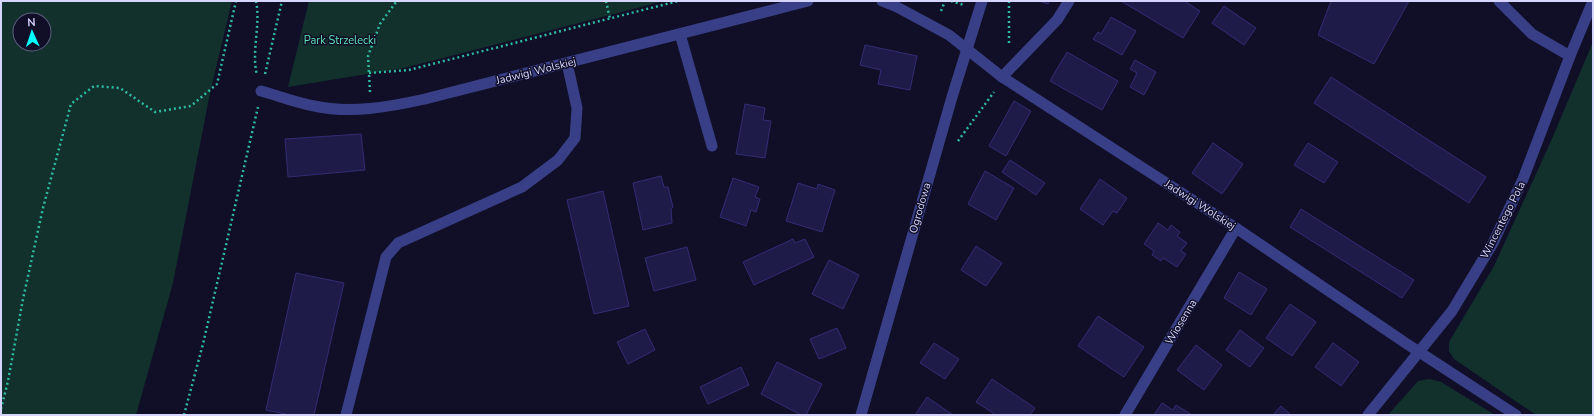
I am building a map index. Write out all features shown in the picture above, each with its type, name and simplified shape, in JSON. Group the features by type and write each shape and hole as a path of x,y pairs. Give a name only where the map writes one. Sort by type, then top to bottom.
{"street":[{"name":"Jadwigi Wolskiej","path":"261,91 315,107 351,110 384,107 425,99 808,1"},
{"name":"Jadwigi Wolskiej","path":"882,1 897,7 949,34 999,82 1236,228 1516,415"},
{"name":"Ogrodowa","path":"861,415 982,1"},
{"path":"999,82 1057,20 1069,1"},
{"path":"1499,1 1532,34 1570,56"},
{"name":"Wincentego Pola","path":"1368,415 1452,311 1493,243 1523,179 1570,56 1593,1"},
{"path":"680,34 712,146"},
{"path":"346,415 386,257 398,243 522,187 558,160 575,138 577,108 567,63"},
{"name":"Wiosenna","path":"1125,415 1236,228"}],"path":[{"path":"1,409 40,223 71,104 94,86 120,88 155,112 191,106 218,84 236,1"},
{"path":"256,1 257,33 255,66 261,91"},
{"path":"184,415 203,344 282,1"},
{"path":"606,1 610,19"},
{"path":"369,73 409,70 678,1"},
{"path":"941,11 945,1"},
{"path":"951,1 964,5"},
{"path":"1009,1 1009,54"},
{"path":"371,108 368,56 380,24 397,2"},
{"path":"956,143 999,82"}],"green space":[{"path":"1,1 232,1 210,93 173,283 136,415 1,415"},
{"name":"Park Strzelecki","path":"309,1 664,1 404,68 288,87"},
{"path":"1593,42 1593,415 1536,415 1454,359 1449,351 1449,342 1494,266 1551,141"},
{"path":"1429,379 1441,382 1495,415 1388,415 1418,381"}],"building":[{"path":"1039,1 1049,1 1048,4"},
{"path":"1121,1 1184,1 1200,11 1183,38"},
{"path":"1331,1 1409,1 1374,64 1318,35"},
{"path":"1224,6 1256,28 1244,45 1212,23"},
{"path":"1111,17 1136,31 1122,55 1093,39 1098,32 1101,34"},
{"path":"865,45 917,56 910,90 878,84 881,70 860,65"},
{"path":"1067,52 1118,81 1102,110 1050,81"},
{"path":"1135,60 1156,72 1144,95 1130,87 1137,73 1130,69"},
{"path":"1331,77 1486,177 1469,203 1314,103"},
{"path":"1014,101 1031,111 1006,156 989,146"},
{"path":"745,104 765,108 763,120 771,121 765,158 736,154"},
{"path":"361,134 365,170 288,177 285,139"},
{"path":"1213,143 1243,164 1222,194 1192,173"},
{"path":"1308,143 1338,162 1324,183 1294,165"},
{"path":"1010,160 1045,183 1036,195 1002,172"},
{"path":"985,171 1014,188 996,220 968,204"},
{"path":"661,176 664,187 668,187 673,207 671,209 672,223 643,230 633,183"},
{"path":"733,178 759,187 755,197 760,199 756,212 751,210 746,226 720,217"},
{"path":"1100,179 1127,198 1117,213 1113,211 1103,225 1080,209"},
{"path":"798,183 817,189 818,184 835,190 822,232 786,221"},
{"path":"603,191 629,306 594,314 567,200"},
{"path":"1301,209 1414,280 1402,298 1290,227"},
{"path":"1158,223 1168,230 1171,225 1180,232 1177,236 1187,243 1181,251 1186,254 1177,267 1163,258 1161,261 1152,255 1154,251 1144,244"},
{"path":"793,239 795,243 805,239 814,257 754,285 743,262"},
{"path":"976,246 1002,263 986,286 961,270"},
{"path":"687,247 696,280 654,291 645,258"},
{"path":"829,260 859,275 843,309 812,294"},
{"path":"1239,272 1267,289 1251,315 1224,298"},
{"path":"296,273 344,283 314,415 290,415 266,410"},
{"path":"1290,304 1316,322 1292,356 1266,338"},
{"path":"1098,316 1144,347 1124,377 1078,346"},
{"path":"837,328 846,348 819,359 810,339"},
{"path":"645,329 655,350 628,364 617,342"},
{"path":"1240,330 1264,348 1250,367 1226,350"},
{"path":"934,343 959,359 945,379 920,363"},
{"path":"1333,343 1359,362 1341,386 1315,367"},
{"path":"1196,345 1222,365 1204,390 1177,370"},
{"path":"777,362 822,384 806,415 801,415 761,394"},
{"path":"741,367 749,385 708,404 700,387"},
{"path":"992,379 1035,408 1030,415 996,415 976,402"},
{"path":"927,397 953,415 915,415"},
{"path":"1162,403 1173,410 1176,405 1192,415 1154,415"},
{"path":"1281,406 1291,415 1273,415"}]}
